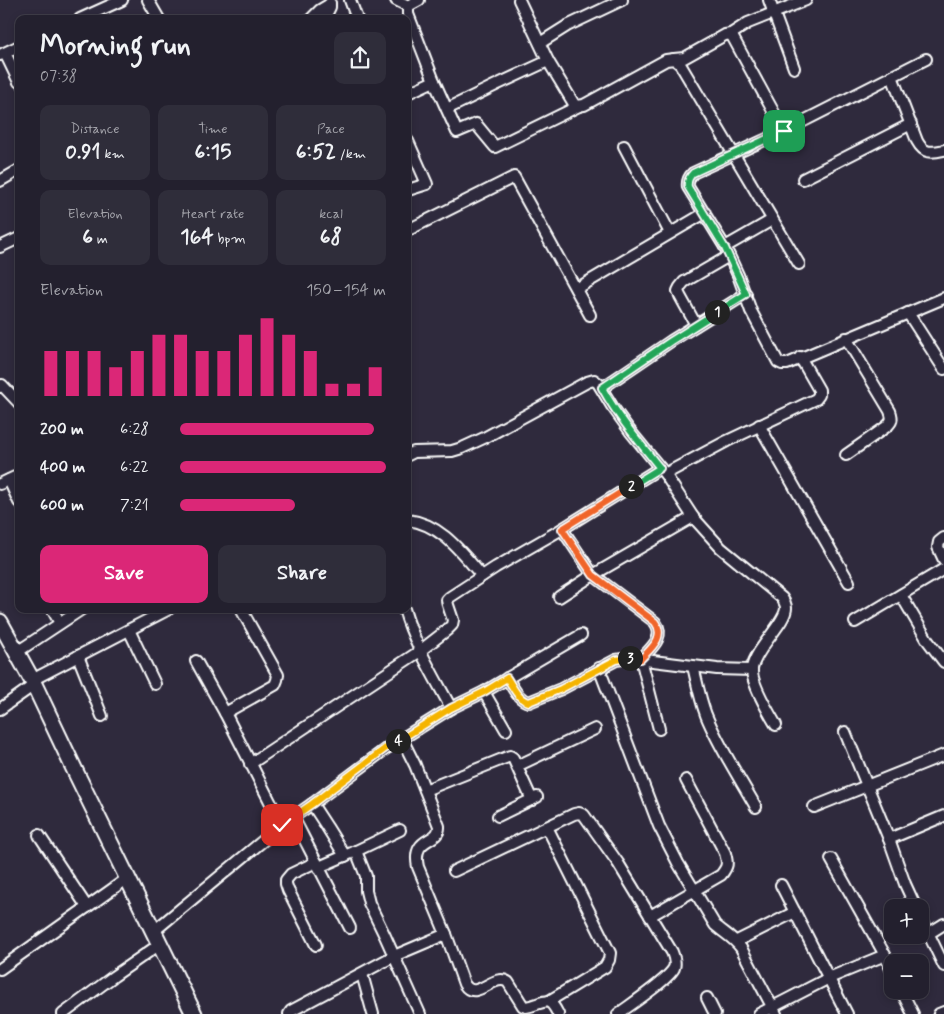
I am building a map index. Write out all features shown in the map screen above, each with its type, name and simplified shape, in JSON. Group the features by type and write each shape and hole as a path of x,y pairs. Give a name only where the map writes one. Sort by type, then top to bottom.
{"main road":[{"path":"0,622 33,683 194,1014"}],"street":[{"path":"89,15 122,0"},
{"path":"148,0 157,15"},
{"path":"350,0 356,15"},
{"path":"396,0 408,6"},
{"path":"408,6 419,0"},
{"path":"519,0 548,61 574,104 579,106"},
{"path":"540,43 567,26 622,0"},
{"path":"769,0 794,68"},
{"path":"411,22 434,81 458,132 476,124 495,148 584,105 666,60 684,58 748,23 806,0"},
{"path":"315,15 330,2"},
{"path":"326,15 330,2"},
{"path":"408,6 408,15"},
{"path":"731,34 784,131"},
{"path":"15,48 2,54 15,75"},
{"path":"674,59 680,64 798,264"},
{"path":"926,59 784,131 693,173 689,177 688,187 727,252 751,310 778,362 782,364 787,364 944,298"},
{"path":"447,109 548,61"},
{"path":"892,76 921,149 927,152 944,150"},
{"path":"411,92 434,81"},
{"path":"803,179 911,124"},
{"path":"624,146 670,233"},
{"path":"411,149 427,184 411,189"},
{"path":"0,181 15,172"},
{"path":"411,228 514,177 590,315"},
{"path":"576,289 705,213"},
{"path":"696,325 680,296 678,291 680,287 684,282 772,220"},
{"path":"0,247 15,240"},
{"path":"602,388 746,294"},
{"path":"908,313 943,365"},
{"path":"846,338 892,417 891,422 886,427 846,455"},
{"path":"250,764 420,651 452,625 453,620 448,605 450,597 482,576 663,471 816,398 819,395 819,390 800,357"},
{"path":"411,454 462,448 587,382 594,380 598,382 612,406 663,471 694,517 721,548 782,598 786,611 783,618 758,651 752,670 763,703 776,725"},
{"path":"1,385 15,399"},
{"path":"759,425 849,582"},
{"path":"4,482 15,497"},
{"path":"559,597 593,575 694,517"},
{"path":"411,520 422,522 454,544 482,576"},
{"path":"562,529 593,575 655,622 659,628 660,634 655,643 641,659"},
{"path":"944,538 939,542 938,547 944,560"},
{"path":"856,622 944,570"},
{"path":"901,595 928,642 944,662"},
{"path":"54,613 60,623"},
{"path":"17,652 76,613"},
{"path":"0,709 33,683 78,656 161,613"},
{"path":"225,713 274,685 278,675 243,613"},
{"path":"405,613 420,651 451,708"},
{"path":"128,630 155,684"},
{"path":"63,1014 75,1010 282,825 386,748 451,708 484,692 582,635"},
{"path":"78,656 102,716"},
{"path":"507,678 518,696 524,701 529,702 561,689 616,660 629,658 717,669 752,670"},
{"path":"641,659 659,729"},
{"path":"196,661 225,713 282,825"},
{"path":"693,666 698,691 707,716 720,744 756,807"},
{"path":"599,668 659,826 678,863 715,925 736,941 774,1011"},
{"path":"484,692 506,730"},
{"path":"517,766 595,729"},
{"path":"845,732 912,899"},
{"path":"402,738 416,765 439,826 437,835 420,847 416,853 416,860 467,989 475,991 505,979 523,1006 526,1007 549,1001 605,967 610,953 547,827"},
{"path":"814,807 944,755"},
{"path":"425,790 512,756 535,798 498,816"},
{"path":"650,916 721,875 726,869 725,853 686,780"},
{"path":"312,804 345,856"},
{"path":"454,871 574,814 584,815 618,863 672,952 675,962 674,968 666,978 618,1014"},
{"path":"889,839 944,816"},
{"path":"293,817 350,928"},
{"path":"316,945 288,890 286,880 291,874 345,856 400,830"},
{"path":"39,835 87,907"},
{"path":"356,851 366,876 366,891 369,903 420,1014"},
{"path":"831,859 884,954"},
{"path":"0,969 128,878"},
{"path":"781,885 847,1014"},
{"path":"736,941 795,912"},
{"path":"929,933 944,924"},
{"path":"289,1014 291,1011 394,956 446,934"},
{"path":"929,936 944,966"},
{"path":"759,1014 774,1011 829,978 884,955"},
{"path":"362,974 373,1014"},
{"path":"707,998 715,1014"},
{"path":"906,999 913,1014"},
{"path":"549,1001 554,1005 558,1014"},
{"path":"939,1014 944,1012"}],"route":[{"path":"282,825 386,748 451,708 507,678 518,696 524,701 529,702 561,689 616,660 641,659 655,643 660,634 655,622 593,575 562,529 660,468 630,431 602,388 671,341 746,294 725,248 688,187 689,177 693,173 784,131"}]}
